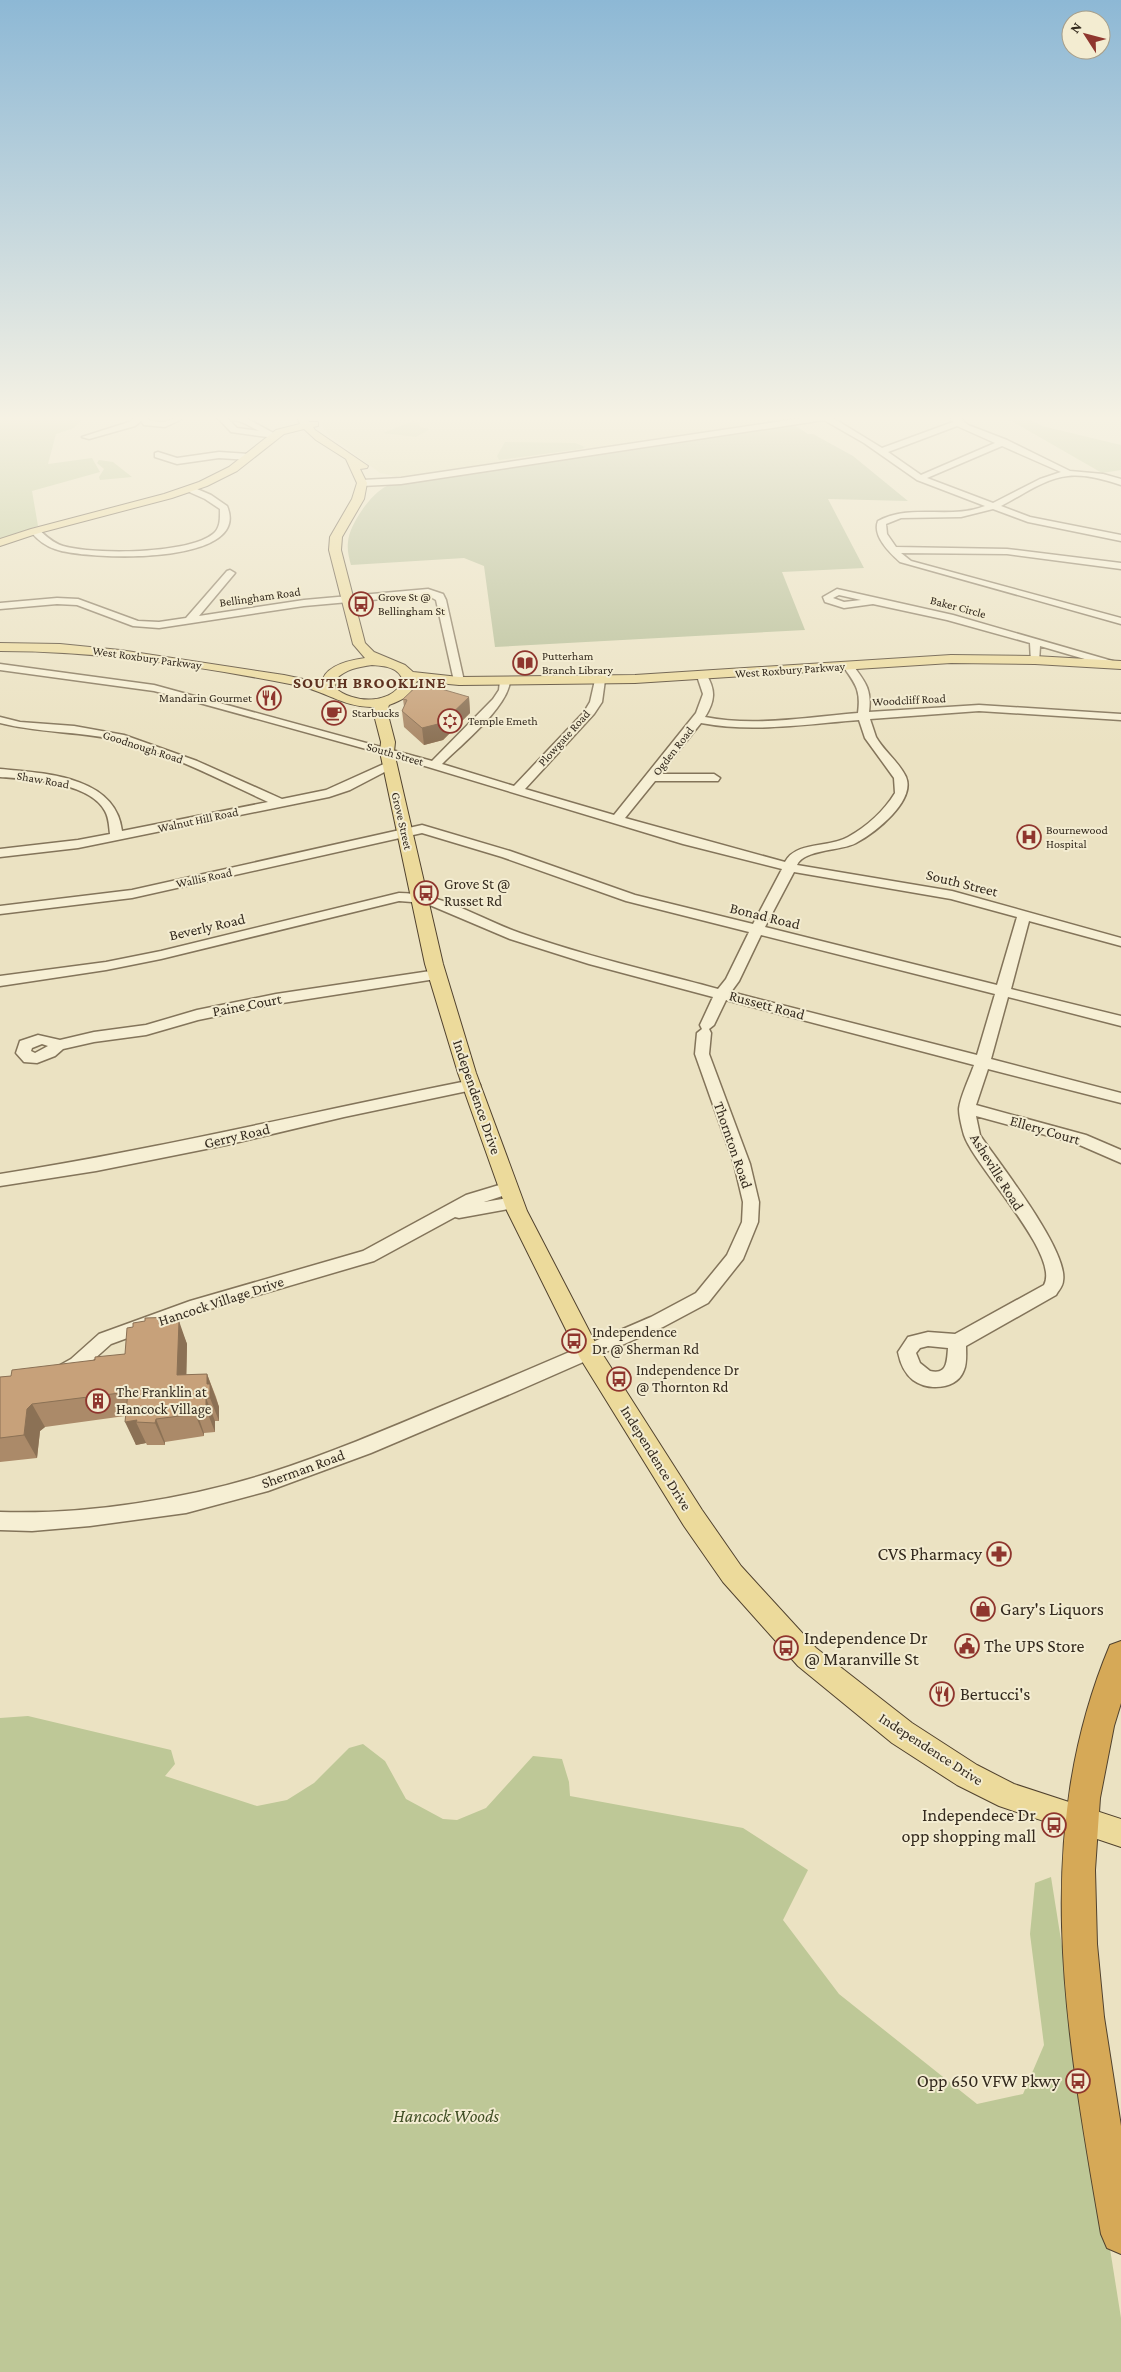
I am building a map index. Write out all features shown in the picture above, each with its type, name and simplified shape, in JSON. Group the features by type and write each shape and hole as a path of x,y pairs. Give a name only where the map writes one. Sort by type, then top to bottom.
{"highway":[{"path":"1121,1656 1103,1706 1087,1778 1082,1820 1079,1908 1082,1994 1095,2088 1121,2234"}],"main road":[{"path":"0,543 55,526"},
{"path":"343,526 336,537 335,550 359,644 369,655 400,667 408,683"},
{"path":"349,665 356,657 359,644"},
{"name":"West Roxbury Parkway","path":"0,647 115,652 293,680 328,690 339,699 359,703"},
{"name":"West Roxbury Parkway","path":"382,702 393,698 408,683 600,680 702,676 934,660 1035,660 1116,665"},
{"path":"349,665 372,662 393,664"},
{"name":"West Roxbury Parkway","path":"293,680 332,674 349,665"},
{"path":"328,690 327,682 332,674"},
{"path":"359,703 382,702"},
{"name":"Grove Street","path":"382,702 380,711 388,742 387,755"},
{"name":"Grove Street","path":"359,703 373,715 381,743 387,755 418,897"},
{"name":"Independence Drive","path":"418,897 437,975 472,1085 512,1196 588,1351 693,1518 732,1574 807,1657 902,1733 967,1776 1009,1796 1121,1832"}],"street":[{"path":"35,531 55,546 76,552 140,553 187,549 210,541 218,535 224,526"},
{"path":"881,526 881,531 898,558 914,565 1121,621"},
{"path":"1062,526 1121,538"},
{"path":"893,550 958,548 1000,550 1121,566"},
{"path":"190,620 230,574"},
{"name":"Bellingham Road","path":"0,606 67,601 78,602 137,624 159,625 347,599 428,592 439,596 459,681"},
{"name":"Baker Circle","path":"873,601 949,617 1116,665"},
{"path":"1035,660 1036,641"},
{"path":"789,867 793,859 800,854 851,841 881,819 894,805 901,793 900,778 871,738 863,716 865,699 863,688 848,666"},
{"name":"South Street","path":"0,667 154,688 188,696 387,755 434,765 723,851 789,867 952,895 1121,942"},
{"name":"Ogden Road","path":"617,820 708,704 710,696 702,676"},
{"name":"Plowgate Road","path":"517,790 588,714 596,702 600,680"},
{"path":"434,765 498,701 505,689 505,681"},
{"name":"Woodcliff Road","path":"698,719 723,724 752,724 979,708 1121,717"},
{"name":"Goodnough Road","path":"0,720 20,726 74,728 120,737 192,763 279,802"},
{"name":"Walnut Hill Road","path":"0,853 78,844 346,787 387,755"},
{"name":"Shaw Road","path":"0,773 60,781 101,798 111,809 116,836"},
{"path":"652,777 714,778"},
{"name":"Bonad Road","path":"405,831 422,829 432,831 547,868 631,898 756,931 1121,1021"},
{"name":"Wallis Road","path":"0,910 132,894 405,831"},
{"name":"Thornton Road","path":"588,1351 657,1322 702,1298 734,1259 750,1222 751,1202 742,1164 702,1054 706,1029 722,993 732,981 789,867"},
{"name":"Beverly Road","path":"0,981 106,966 242,936 374,902 399,897 418,897"},
{"name":"Russett Road","path":"418,897 448,906 515,936 553,948 1121,1098"},
{"name":"Asheville Road","path":"957,1342 1050,1290 1055,1281 1051,1259 1040,1236 972,1136 967,1108 983,1062 1024,916"},
{"name":"Paine Court","path":"58,1045 94,1037 146,1030 197,1015 276,999 437,975"},
{"name":"Gerry Road","path":"0,1180 226,1139 344,1111 472,1085"},
{"name":"Ellery Court","path":"967,1108 1080,1139 1121,1157"},
{"name":"Hancock Village Drive","path":"42,1377 70,1369 105,1339 190,1308 368,1256 406,1238 445,1215 512,1196"},
{"name":"Sherman Road","path":"0,1521 32,1522 90,1517 186,1504 256,1486 364,1447 588,1351"}],"green space":[{"path":"0,526 38,526 38,526 0,539"},
{"path":"842,526 864,568 782,572 805,630 495,647 484,566 464,558 351,565 348,545 352,527"},
{"name":"Hancock Woods","path":"28,1716 171,1750 175,1764 165,1776 257,1806 287,1800 314,1783 349,1748 363,1744 385,1761 406,1799 443,1819 457,1820 486,1808 533,1756 562,1759 569,1782 570,1796 743,1828 808,1870 783,1920 839,1994 977,2104 1023,2094 1044,2045 1030,1934 1035,1883 1051,1877 1121,2318 1121,2372 0,2372 0,1718"}],"building":[{"path":"425,681 434,682 438,688 469,697 442,723 422,728 402,711 407,700 403,699 420,683"},
{"path":"176,1317 176,1321 179,1321 177,1375 207,1374 207,1384 210,1384 210,1398 206,1398 206,1409 196,1410 195,1414 156,1419 155,1423 136,1422 137,1420 125,1422 128,1392 32,1404 27,1409 24,1435 0,1438 0,1377 11,1376 12,1370 95,1360 95,1357 125,1354 127,1328 133,1327 133,1323 145,1321 145,1318"}],"place":[{"name":"Grove St @ Bellingham St","path":"361,604"},
{"name":"Putterham Branch Library","path":"525,663"},
{"name":"Mandarin Gourmet","path":"269,698"},
{"name":"Starbucks","path":"334,713"},
{"name":"Temple Emeth","path":"450,721"},
{"name":"Bournewood Hospital","path":"1029,837"},
{"name":"Grove St @ Russet Rd","path":"426,893"},
{"name":"Independence Dr @ Sherman Rd","path":"574,1341"},
{"name":"Independence Dr @ Thornton Rd","path":"619,1379"},
{"name":"The Franklin at Hancock Village","path":"98,1401"},
{"name":"CVS Pharmacy","path":"999,1554"},
{"name":"Gary's Liquors","path":"983,1609"},
{"name":"The UPS Store","path":"967,1646"},
{"name":"Independence Dr @ Maranville St","path":"786,1648"},
{"name":"Bertucci's","path":"942,1694"},
{"name":"Independece Dr opp shopping mall","path":"1054,1825"},
{"name":"Opp 650 VFW Pkwy","path":"1078,2081"}],"district":[{"name":"SOUTH BROOKLINE","path":"370,682"}]}
